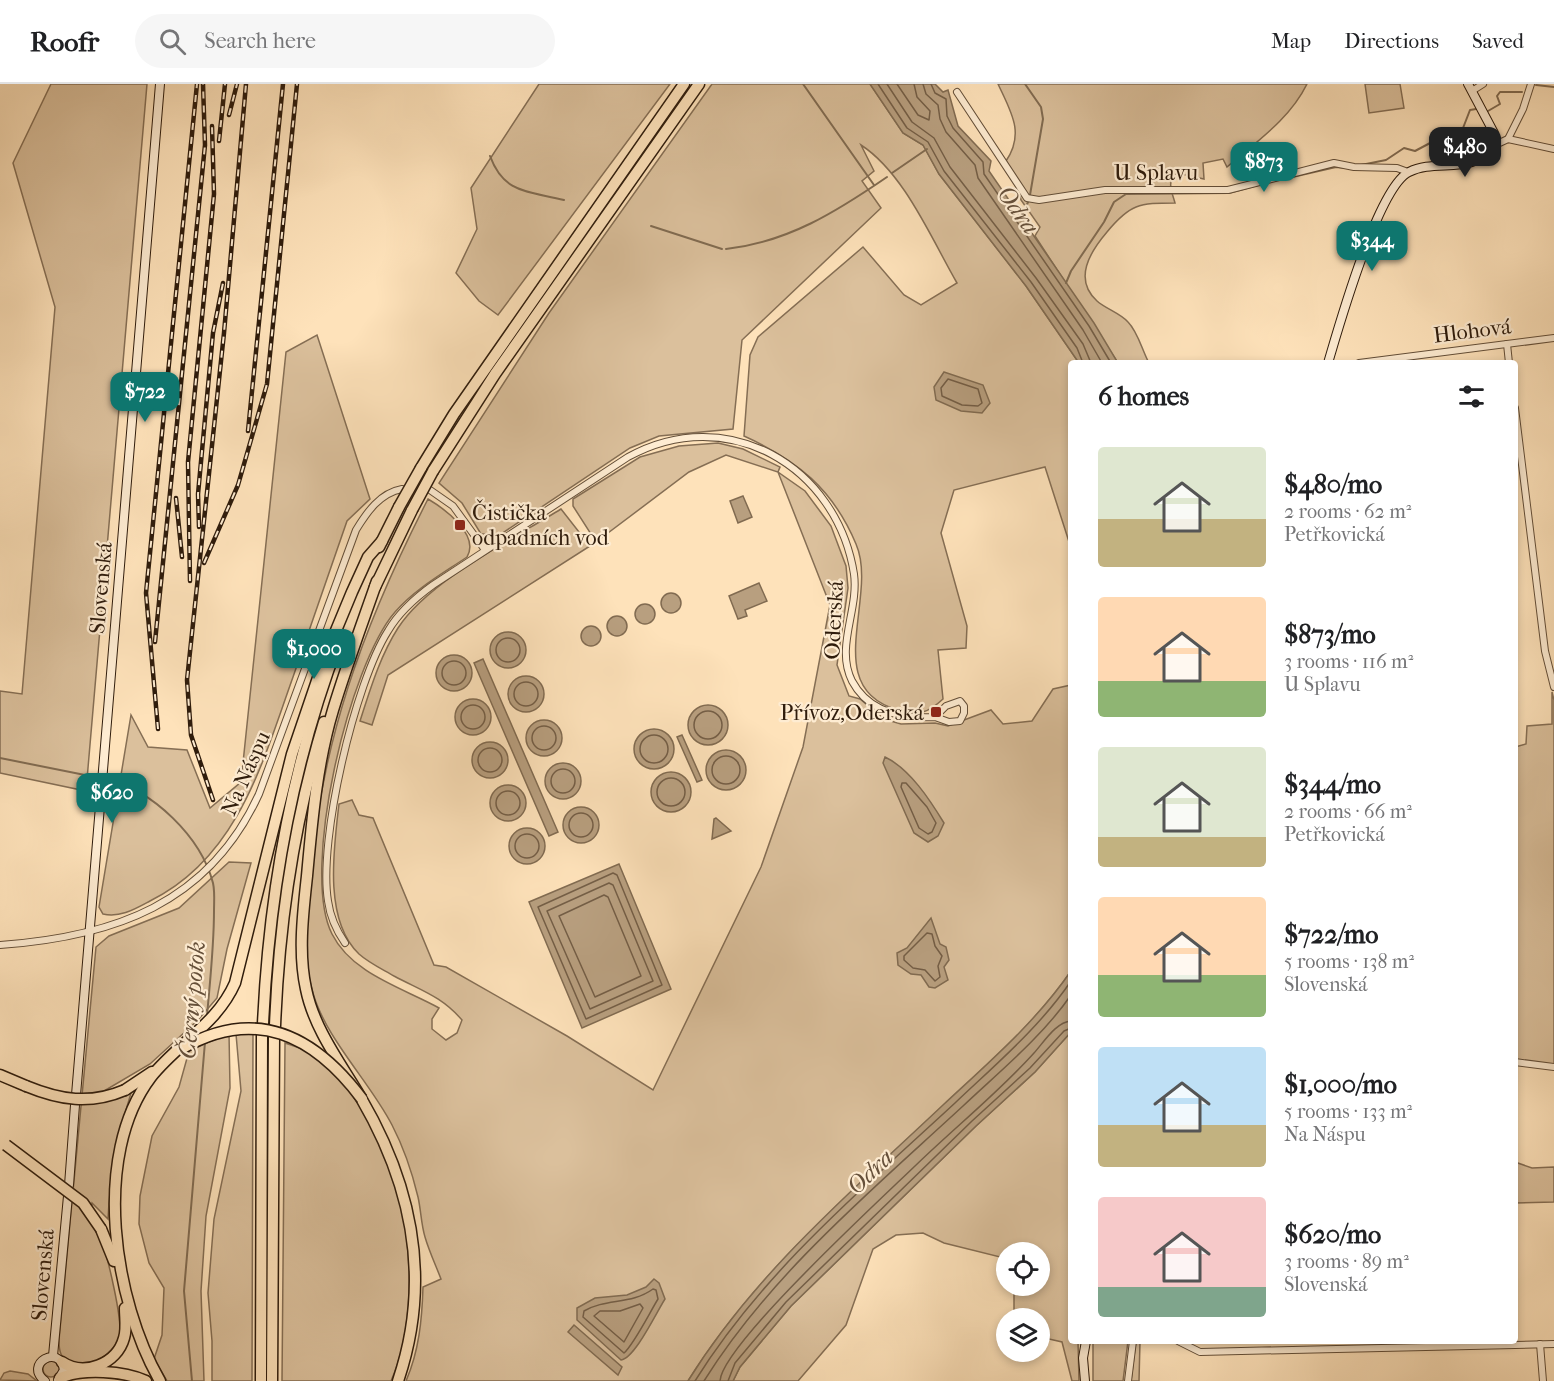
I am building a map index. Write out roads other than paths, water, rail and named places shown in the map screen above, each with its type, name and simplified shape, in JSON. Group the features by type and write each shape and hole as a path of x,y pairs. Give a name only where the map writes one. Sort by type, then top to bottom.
{"highway":[{"path":"272,1381 275,1031 281,936 291,859 300,813 313,758 339,674 377,581 433,471 495,374 699,84"},
{"path":"261,1381 263,1029 266,969 279,861 300,765 326,675 382,541 421,468 460,405 681,88"},
{"path":"0,1075 26,1086 74,1100 99,1099 125,1090 160,1067 219,1012 231,993 242,961 292,754 325,657 368,557 382,541"},
{"path":"377,581 332,712 314,802 302,933 304,976 315,1017 362,1099 396,1167 406,1201 414,1244 413,1318 398,1381"},
{"path":"181,1049 196,1040 228,1030 259,1029 280,1033 302,1041 325,1057 362,1099"},
{"path":"57,1359 76,1369 89,1368 111,1358 120,1348 125,1336 126,1322 116,1230 118,1172 131,1116 143,1090 160,1067"},
{"path":"3,1143 83,1203 101,1229 123,1287 139,1339 160,1381"},
{"path":"58,1379 77,1374 118,1374 146,1381"}],"street":[{"name":"Slovenská","path":"76,1095 160,84"},
{"path":"1484,84 1470,87 1494,133 1495,145"},
{"path":"1508,139 1523,109 1531,84"},
{"name":"U Splavu","path":"957,92 1027,198 1039,200 1105,190 1228,190 1334,163 1353,167 1395,168 1408,172"},
{"path":"1329,360 1377,222 1393,188 1408,172 1423,168 1463,165 1485,156 1495,145 1508,139 1554,149"},
{"name":"Hlohová","path":"1382,360 1554,338"},
{"path":"1507,344 1509,360"},
{"path":"1518,432 1543,634 1554,687"},
{"name":"Oderská","path":"485,550 642,450 693,438 738,440 780,459 802,475 822,495 841,526 848,546 855,583 846,659 851,679 859,691 874,706 891,714 910,718 935,717 949,722 960,721 964,713 964,706 960,702 949,704 935,717"},
{"name":"Na Náspu","path":"0,945 59,939 123,923 147,912 192,883 219,857 245,822 259,794 356,530 380,499 391,492 402,489"},
{"path":"345,943 329,908 327,868 339,777 364,687 384,638 404,610 426,591 485,550 453,506 430,490"},
{"path":"1518,1062 1554,1067"},
{"path":"69,1185 75,1105"},
{"name":"Slovenská","path":"58,1379 64,1370 57,1359 68,1196"},
{"path":"1085,1344 1083,1358 1085,1381"},
{"path":"1128,1381 1133,1344"},
{"path":"1184,1344 1200,1352 1554,1344"},
{"path":"1306,1344 1307,1349"},
{"path":"1540,1344 1544,1381"},
{"path":"45,1381 38,1372 38,1364 44,1358 57,1359"}],"water":[{"path":"870,84 935,84 943,92 948,90 958,126 991,161 989,171 1094,323 1116,360 1077,360 1026,286 939,174 923,145 903,133"},
{"path":"944,372 983,385 990,403 982,413 961,411 936,400 934,387"},
{"path":"743,496 752,517 738,523 730,501"},
{"path":"759,583 767,601 745,610 747,616 738,619 729,596"},
{"path":"671,593 678,596 681,603 678,610 671,613 664,610 661,603 664,596"},
{"path":"645,604 652,607 655,614 652,621 645,624 638,621 635,614 638,607"},
{"path":"617,616 624,619 627,626 624,633 617,636 610,633 607,626 610,619"},
{"path":"591,626 598,629 601,636 598,643 591,646 584,643 581,636 584,629"},
{"path":"508,632 521,637 526,650 521,663 508,668 495,663 490,650 495,637"},
{"path":"454,655 467,660 472,673 467,686 454,691 441,686 436,673 441,660"},
{"path":"483,659 558,832 549,836 474,663"},
{"path":"526,676 539,681 544,694 539,707 526,712 513,707 508,694 513,681"},
{"path":"473,699 486,704 491,717 486,730 473,735 460,730 455,717 460,704"},
{"path":"708,705 716,706 722,711 727,717 727,733 722,739 716,744 708,745 700,744 694,739 689,733 688,725 689,717 694,711 700,706"},
{"path":"544,720 557,725 562,738 557,751 544,756 531,751 526,738 531,725"},
{"path":"654,729 662,730 668,735 673,741 673,757 668,763 662,768 654,769 646,768 640,763 635,757 634,749 635,741 640,735 646,730"},
{"path":"682,735 702,780 697,782 677,737"},
{"path":"490,742 503,747 508,760 503,773 490,778 477,773 472,760 477,747"},
{"path":"726,750 734,751 740,756 745,762 745,778 740,784 734,789 726,790 718,789 712,784 707,778 706,770 707,762 712,756 718,751"},
{"path":"885,757 911,777 944,823 938,836 928,842 914,833 883,763"},
{"path":"563,763 576,768 581,781 576,794 563,799 550,794 545,781 550,768"},
{"path":"671,772 679,773 685,778 690,784 690,800 685,806 679,811 671,812 663,811 657,806 652,800 651,792 652,784 657,778 663,773"},
{"path":"508,785 521,790 526,803 521,816 508,821 495,816 490,803 495,790"},
{"path":"581,807 594,812 599,825 594,838 581,843 568,838 563,825 568,812"},
{"path":"716,818 731,831 712,839 714,819"},
{"path":"527,828 540,833 545,846 540,859 527,864 514,859 509,846 514,833"},
{"path":"619,864 671,989 582,1028 529,902"},
{"path":"931,918 940,944 946,947 949,960 944,967 948,980 935,988 929,987 921,975 911,974 898,965 897,953 907,948"},
{"path":"1068,975 1068,1035 1035,1072 976,1126 791,1306 740,1367 733,1381 688,1381 743,1304 774,1269 840,1202 1011,1041"},
{"path":"654,1279 659,1283 665,1299 639,1344 633,1352 621,1360 577,1320 577,1308 595,1298 627,1295 646,1287"},
{"path":"574,1325 622,1367 618,1375 568,1332"}],"waterway":[{"path":"803,84 874,185"},
{"name":"Odra","path":"1025,84 1041,107 1043,119 1030,195"},
{"path":"1536,85 1554,87"},
{"path":"1488,111 1500,104 1497,96 1500,92 1522,92"},
{"path":"1361,165 1386,160 1404,148 1415,151 1432,142 1458,141 1470,110 1476,109"},
{"path":"892,173 927,149"},
{"path":"490,156 502,178 510,184 528,192 564,200"},
{"path":"1288,178 1336,167 1347,168"},
{"path":"726,249 770,240 811,224 887,177"},
{"path":"1066,283 1071,271 1104,222 1114,202 1126,194 1229,193 1262,184"},
{"name":"Odra","path":"1021,219 1028,202"},
{"path":"651,226 722,249"},
{"name":"Černý potok","path":"0,758 100,778"},
{"name":"Černý potok","path":"106,779 141,793 173,818 198,849 207,866 213,883 214,897 213,950 207,1016"},
{"name":"Černý potok","path":"192,1381 184,1291 205,1042"}],"railway":[{"path":"158,729 146,593 197,84"},
{"path":"155,642 205,145 203,84"},
{"path":"219,141 225,84"},
{"path":"229,115 237,84"},
{"path":"213,800 191,735 187,680 224,333 246,84"},
{"path":"248,431 283,84"},
{"path":"204,563 238,485 267,384 297,84"},
{"path":"190,581 188,462 214,194 212,126"},
{"path":"199,527 198,494 213,333 223,283"},
{"path":"176,498 182,557"}],"place":[{"name":"Čistička odpadních vod","path":"460,525"},
{"name":"Přívoz,Oderská","path":"936,712"}]}
